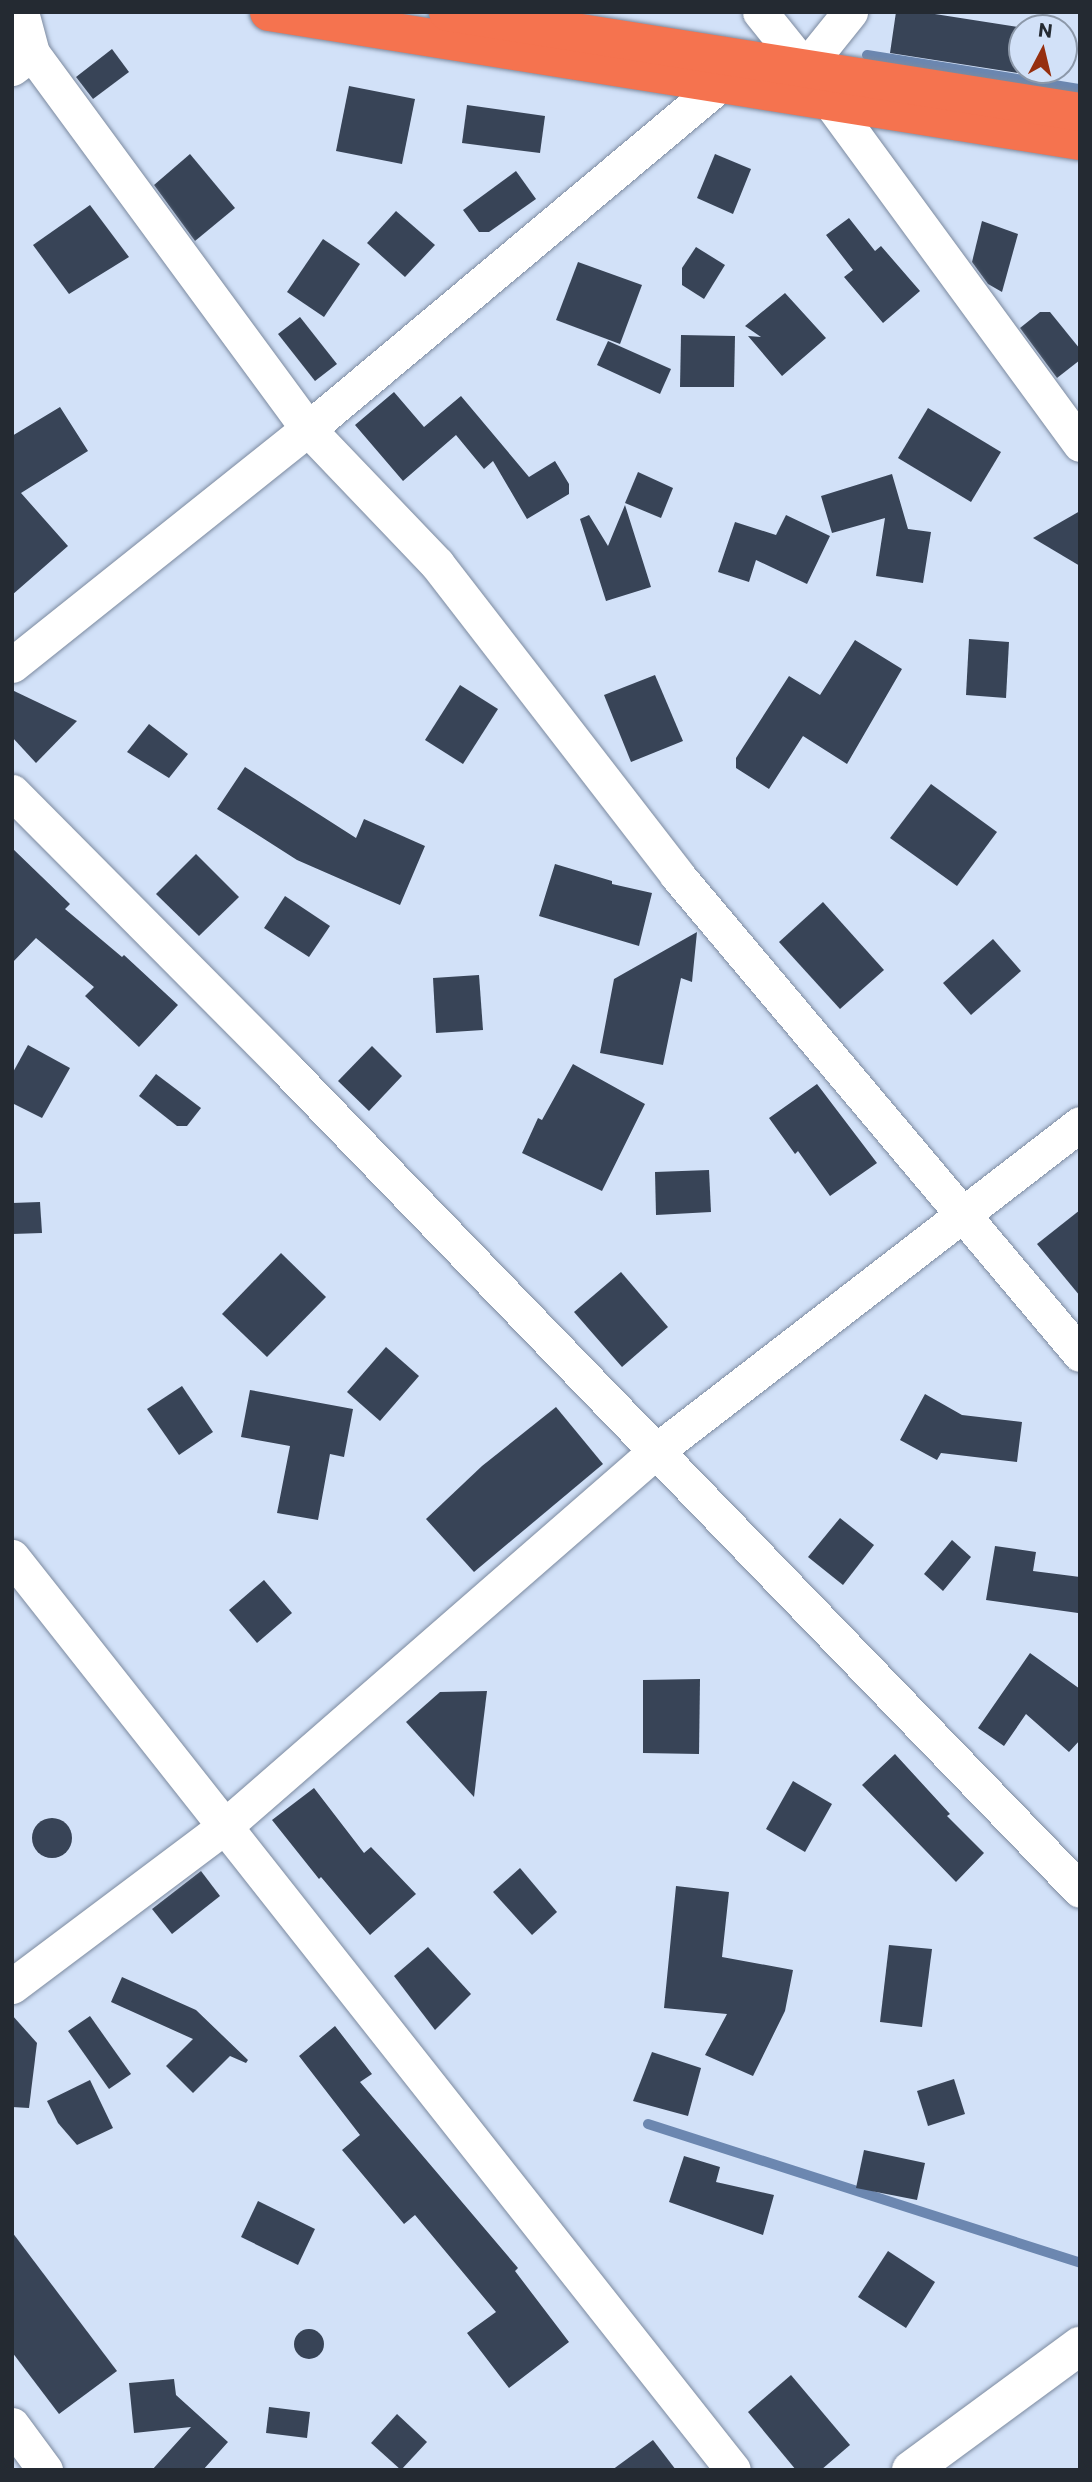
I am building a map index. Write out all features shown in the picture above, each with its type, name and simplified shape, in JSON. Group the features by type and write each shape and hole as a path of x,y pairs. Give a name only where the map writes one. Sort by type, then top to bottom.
{"highway":[{"path":"269,12 1080,141"},
{"path":"448,12 1080,112"}],"street":[{"path":"21,12 22,60 308,429 437,564 677,874 1080,1354"},
{"path":"760,12 805,68 825,100 1080,444"},
{"path":"805,68 850,12"},
{"path":"12,665 308,429 751,60"},
{"path":"12,792 285,1068 1080,1890"},
{"path":"12,1986 224,1827 656,1451 1080,1124"},
{"path":"12,1557 733,2470"},
{"path":"911,2470 1080,2346"},
{"path":"12,2425 45,2470"}],"building":[{"path":"896,12 922,12 1008,25 1008,71 890,53"},
{"path":"112,49 129,72 93,99 76,77"},
{"path":"349,86 415,99 402,164 336,151"},
{"path":"467,105 545,116 540,153 462,143"},
{"path":"190,154 235,208 195,241 154,185"},
{"path":"715,154 751,169 733,214 697,198"},
{"path":"516,171 536,199 489,232 479,232 463,210"},
{"path":"90,205 129,257 69,294 33,245"},
{"path":"396,211 435,245 405,277 367,243"},
{"path":"849,218 875,251 881,246 920,291 883,323 844,277 853,270 826,235"},
{"path":"982,221 1018,234 1002,292 988,284 972,262"},
{"path":"323,239 360,264 324,317 287,292"},
{"path":"696,247 725,265 704,299 682,285 682,268"},
{"path":"578,262 642,285 620,344 556,320"},
{"path":"785,293 826,338 782,376 748,336 761,337 745,326"},
{"path":"1040,312 1050,312 1080,349 1080,360 1057,378 1020,328"},
{"path":"300,317 337,364 315,381 278,334"},
{"path":"681,335 735,336 734,387 680,387"},
{"path":"608,341 671,369 660,394 597,365"},
{"path":"394,392 424,427 461,396 529,477 555,461 569,484 569,494 527,519 493,461 484,469 456,435 403,481 355,425"},
{"path":"60,407 88,451 21,493 68,546 12,595 12,436"},
{"path":"928,408 1001,452 971,502 898,458"},
{"path":"638,472 673,488 661,518 625,503"},
{"path":"892,474 908,529 931,532 923,583 876,576 885,518 832,533 821,496"},
{"path":"625,505 651,587 606,601 580,519 589,515 608,546"},
{"path":"1080,511 1080,566 1033,538"},
{"path":"786,515 830,536 807,584 756,560 749,582 718,572 735,522 776,535"},
{"path":"969,639 1009,642 1006,698 966,695"},
{"path":"855,640 902,669 847,764 803,736 769,789 736,768 736,758 789,676 820,695"},
{"path":"655,675 683,741 631,762 604,695"},
{"path":"460,685 498,709 463,764 425,740"},
{"path":"12,690 77,721 36,763 12,737"},
{"path":"149,724 188,754 169,778 127,752"},
{"path":"245,767 356,838 364,819 425,846 400,905 297,860 217,809"},
{"path":"931,784 997,832 957,886 890,838"},
{"path":"12,848 70,904 65,909 122,957 124,955 178,1005 139,1047 85,996 94,987 36,938 12,963"},
{"path":"196,854 239,897 199,936 156,894"},
{"path":"555,864 612,881 612,884 652,893 639,946 539,916"},
{"path":"285,896 330,926 309,957 264,928"},
{"path":"823,902 884,970 840,1009 779,942"},
{"path":"697,932 692,982 681,978 663,1065 600,1053 614,979"},
{"path":"993,939 1021,971 971,1015 943,983"},
{"path":"479,975 483,1030 436,1033 433,978"},
{"path":"28,1045 70,1068 42,1118 12,1103 12,1074"},
{"path":"372,1046 402,1076 369,1111 338,1081"},
{"path":"573,1064 645,1104 602,1191 522,1153 538,1118 542,1120"},
{"path":"156,1074 201,1108 187,1126 177,1126 139,1096"},
{"path":"817,1084 877,1163 830,1196 798,1151 795,1154 769,1118"},
{"path":"709,1170 711,1212 656,1215 655,1172"},
{"path":"40,1202 42,1233 12,1234 12,1203"},
{"path":"1080,1210 1080,1296 1037,1244"},
{"path":"281,1253 326,1297 267,1357 222,1314"},
{"path":"621,1272 668,1327 622,1367 574,1312"},
{"path":"386,1347 419,1376 380,1421 347,1392"},
{"path":"182,1386 213,1432 179,1455 147,1409"},
{"path":"250,1390 353,1409 344,1457 330,1454 318,1520 277,1513 290,1446 241,1437"},
{"path":"925,1394 962,1415 1022,1422 1017,1462 941,1453 937,1460 900,1440"},
{"path":"556,1407 603,1464 474,1572 426,1519 482,1466"},
{"path":"840,1518 874,1545 843,1585 808,1557"},
{"path":"952,1540 971,1557 943,1591 924,1574"},
{"path":"995,1546 1036,1552 1033,1571 1080,1577 1078,1613 986,1600"},
{"path":"264,1580 292,1613 257,1643 229,1610"},
{"path":"1030,1653 1080,1689 1080,1740 1069,1752 1026,1714 1004,1746 978,1728"},
{"path":"700,1679 699,1754 643,1753 643,1680"},
{"path":"487,1691 474,1797 406,1722 440,1692"},
{"path":"895,1754 950,1814 947,1816 984,1853 956,1882 862,1785"},
{"path":"793,1781 832,1804 805,1852 766,1829"},
{"path":"314,1788 364,1853 371,1847 416,1894 370,1935 321,1877 319,1879 272,1820"},
{"path":"52,1818 66,1824 72,1838 66,1852 52,1858 38,1852 32,1838 38,1824"},
{"path":"520,1868 557,1912 532,1935 493,1892"},
{"path":"201,1871 220,1896 172,1934 152,1909"},
{"path":"676,1886 729,1892 722,1957 793,1970 785,2011 753,2076 705,2055 727,2014 664,2008"},
{"path":"889,1945 932,1949 922,2027 880,2022"},
{"path":"428,1947 471,1994 435,2030 394,1976"},
{"path":"122,1977 196,2010 248,2060 246,2063 230,2056 193,2093 166,2066 193,2039 111,2002"},
{"path":"12,2015 37,2043 29,2108 12,2107"},
{"path":"90,2016 131,2074 109,2089 68,2031"},
{"path":"335,2026 372,2074 360,2082 518,2268 515,2271 569,2342 509,2388 467,2333 496,2312 415,2215 404,2224 342,2150 360,2135 299,2056"},
{"path":"652,2052 701,2068 688,2116 633,2101"},
{"path":"954,2079 965,2114 928,2126 917,2091"},
{"path":"90,2080 113,2128 77,2145 58,2123 47,2101"},
{"path":"864,2150 925,2163 917,2200 856,2188"},
{"path":"684,2156 720,2167 716,2182 774,2195 763,2235 669,2202"},
{"path":"258,2201 315,2229 298,2265 241,2237"},
{"path":"12,2232 117,2371 59,2414 12,2352"},
{"path":"888,2251 935,2282 906,2328 858,2297"},
{"path":"309,2329 320,2333 324,2344 320,2355 309,2359 298,2355 294,2344 298,2333"},
{"path":"791,2375 850,2445 821,2470 796,2470 748,2412"},
{"path":"174,2379 176,2395 228,2442 203,2470 152,2470 191,2427 134,2433 129,2383"},
{"path":"269,2407 310,2412 307,2438 266,2433"},
{"path":"397,2414 427,2442 401,2470 371,2443"},
{"path":"653,2440 676,2470 612,2470"}],"waterway":[{"path":"867,55 1080,89"},
{"path":"648,2124 1080,2263"}]}
